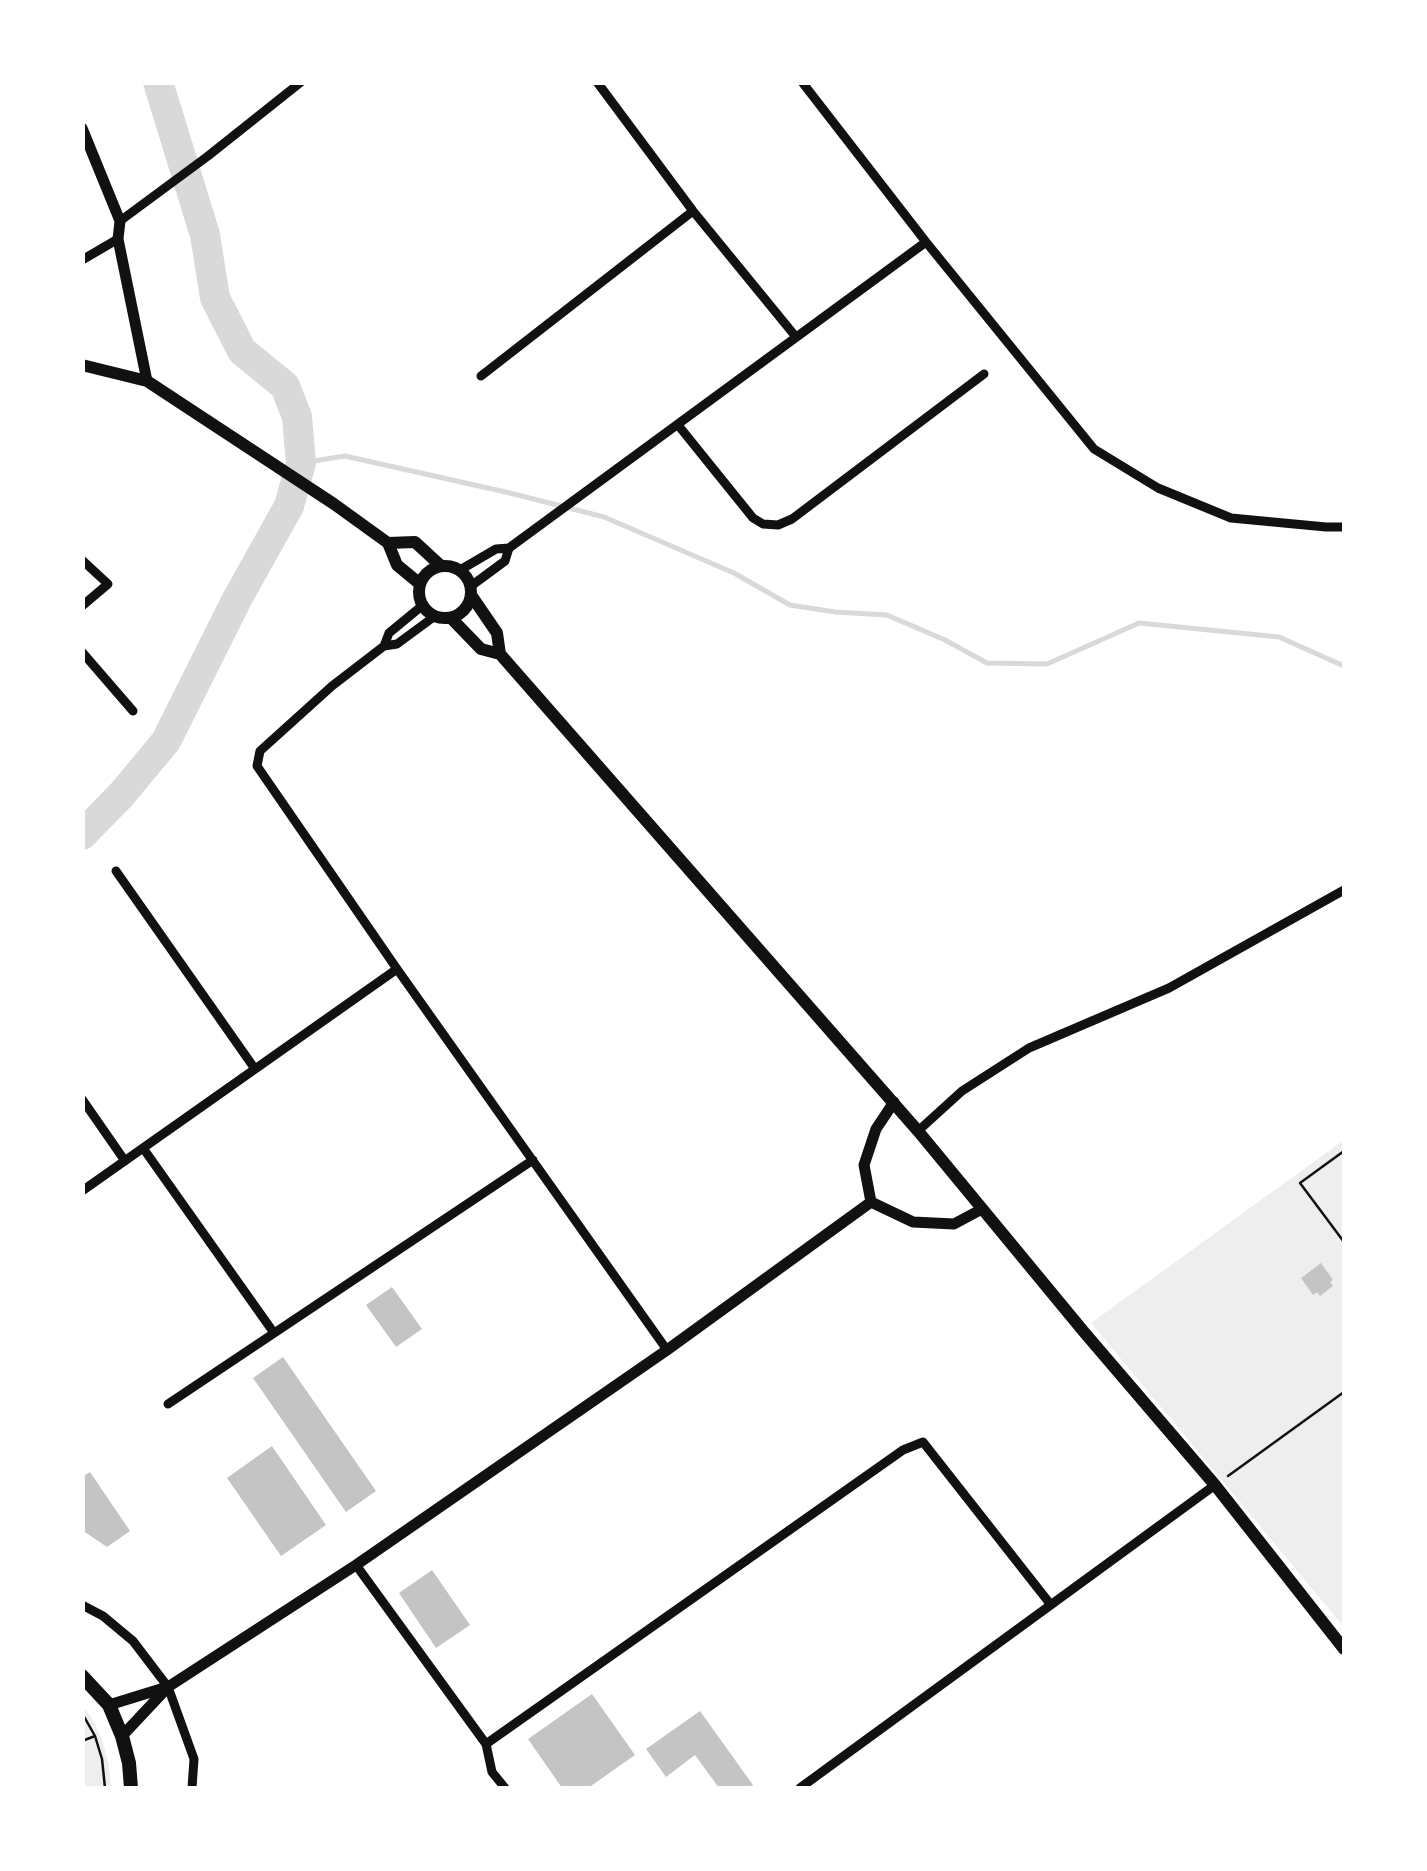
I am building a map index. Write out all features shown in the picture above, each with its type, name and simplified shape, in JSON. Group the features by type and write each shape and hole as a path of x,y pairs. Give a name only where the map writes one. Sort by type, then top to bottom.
{"main road":[{"path":"82,365 147,381 388,543 397,565 420,584"},
{"path":"388,543 415,542 441,566 460,570 497,633 500,654 918,1130 1215,1485 1344,1649"},
{"path":"441,566 428,572 420,584 422,605 435,616 451,618 465,610 471,591"},
{"path":"451,618 481,649 500,654"},
{"path":"82,1676 109,1705 122,1736 131,1788"}],"street":[{"path":"120,221 301,82"},
{"path":"598,82 693,210 796,337"},
{"path":"802,82 1094,449 1158,488 1231,518 1344,527"},
{"path":"82,128 120,221 118,238 147,381"},
{"path":"481,376 693,210"},
{"path":"82,260 118,238"},
{"path":"460,570 496,549 508,548 926,242"},
{"path":"678,426 753,518 778,526 984,374"},
{"path":"471,591 505,562 508,548"},
{"path":"82,560 108,584 82,606"},
{"path":"384,646 389,633 422,605"},
{"path":"435,616 397,644 384,646 332,686 260,751 257,766 667,1350"},
{"path":"82,652 133,711"},
{"path":"116,871 255,1069"},
{"path":"918,1130 962,1092 1029,1048 1169,988 1344,890"},
{"path":"82,1191 397,969"},
{"path":"82,1099 126,1161"},
{"path":"871,1202 864,1164 876,1129 894,1102"},
{"path":"144,1148 274,1333"},
{"path":"168,1404 533,1160"},
{"path":"871,1202 912,1222 954,1224 982,1210"},
{"path":"122,1736 168,1687 356,1566 667,1350 871,1202"},
{"path":"486,1744 904,1450 923,1442 1050,1605"},
{"path":"800,1788 1215,1485"},
{"path":"356,1566 486,1744 492,1772 505,1788"},
{"path":"82,1605 103,1616 132,1641 168,1687 194,1759 192,1788"},
{"path":"109,1705 168,1687"}],"path":[{"path":"1344,1151 1300,1183 1344,1242"},
{"path":"1215,1485 1344,1392"},
{"path":"82,1713 95,1736 105,1788"},
{"path":"82,1741 95,1736"}],"shaded area":[{"path":"1344,1140 1344,1627 1091,1323"},
{"path":"82,1704 103,1742 111,1788 83,1788"}],"building":[{"path":"1321,1263 1333,1286 1320,1296 1317,1292 1313,1295 1301,1278"},
{"path":"392,1287 422,1329 396,1347 366,1305"},
{"path":"283,1357 376,1491 346,1512 253,1378"},
{"path":"272,1446 326,1525 281,1556 227,1478"},
{"path":"90,1472 130,1531 107,1547 82,1530 82,1477"},
{"path":"432,1570 470,1625 436,1648 399,1593"},
{"path":"592,1694 635,1755 588,1788 562,1788 528,1739"},
{"path":"700,1711 753,1785 719,1788 695,1755 666,1777 646,1749"}],"waterway":[{"path":"82,835 166,741 289,506 301,463 297,417 285,386 242,351 215,298 205,235 158,82"},
{"path":"301,463 345,456 604,517 734,573 790,605 887,615 987,663 1047,664 1139,623 1279,637 1344,666"}]}
